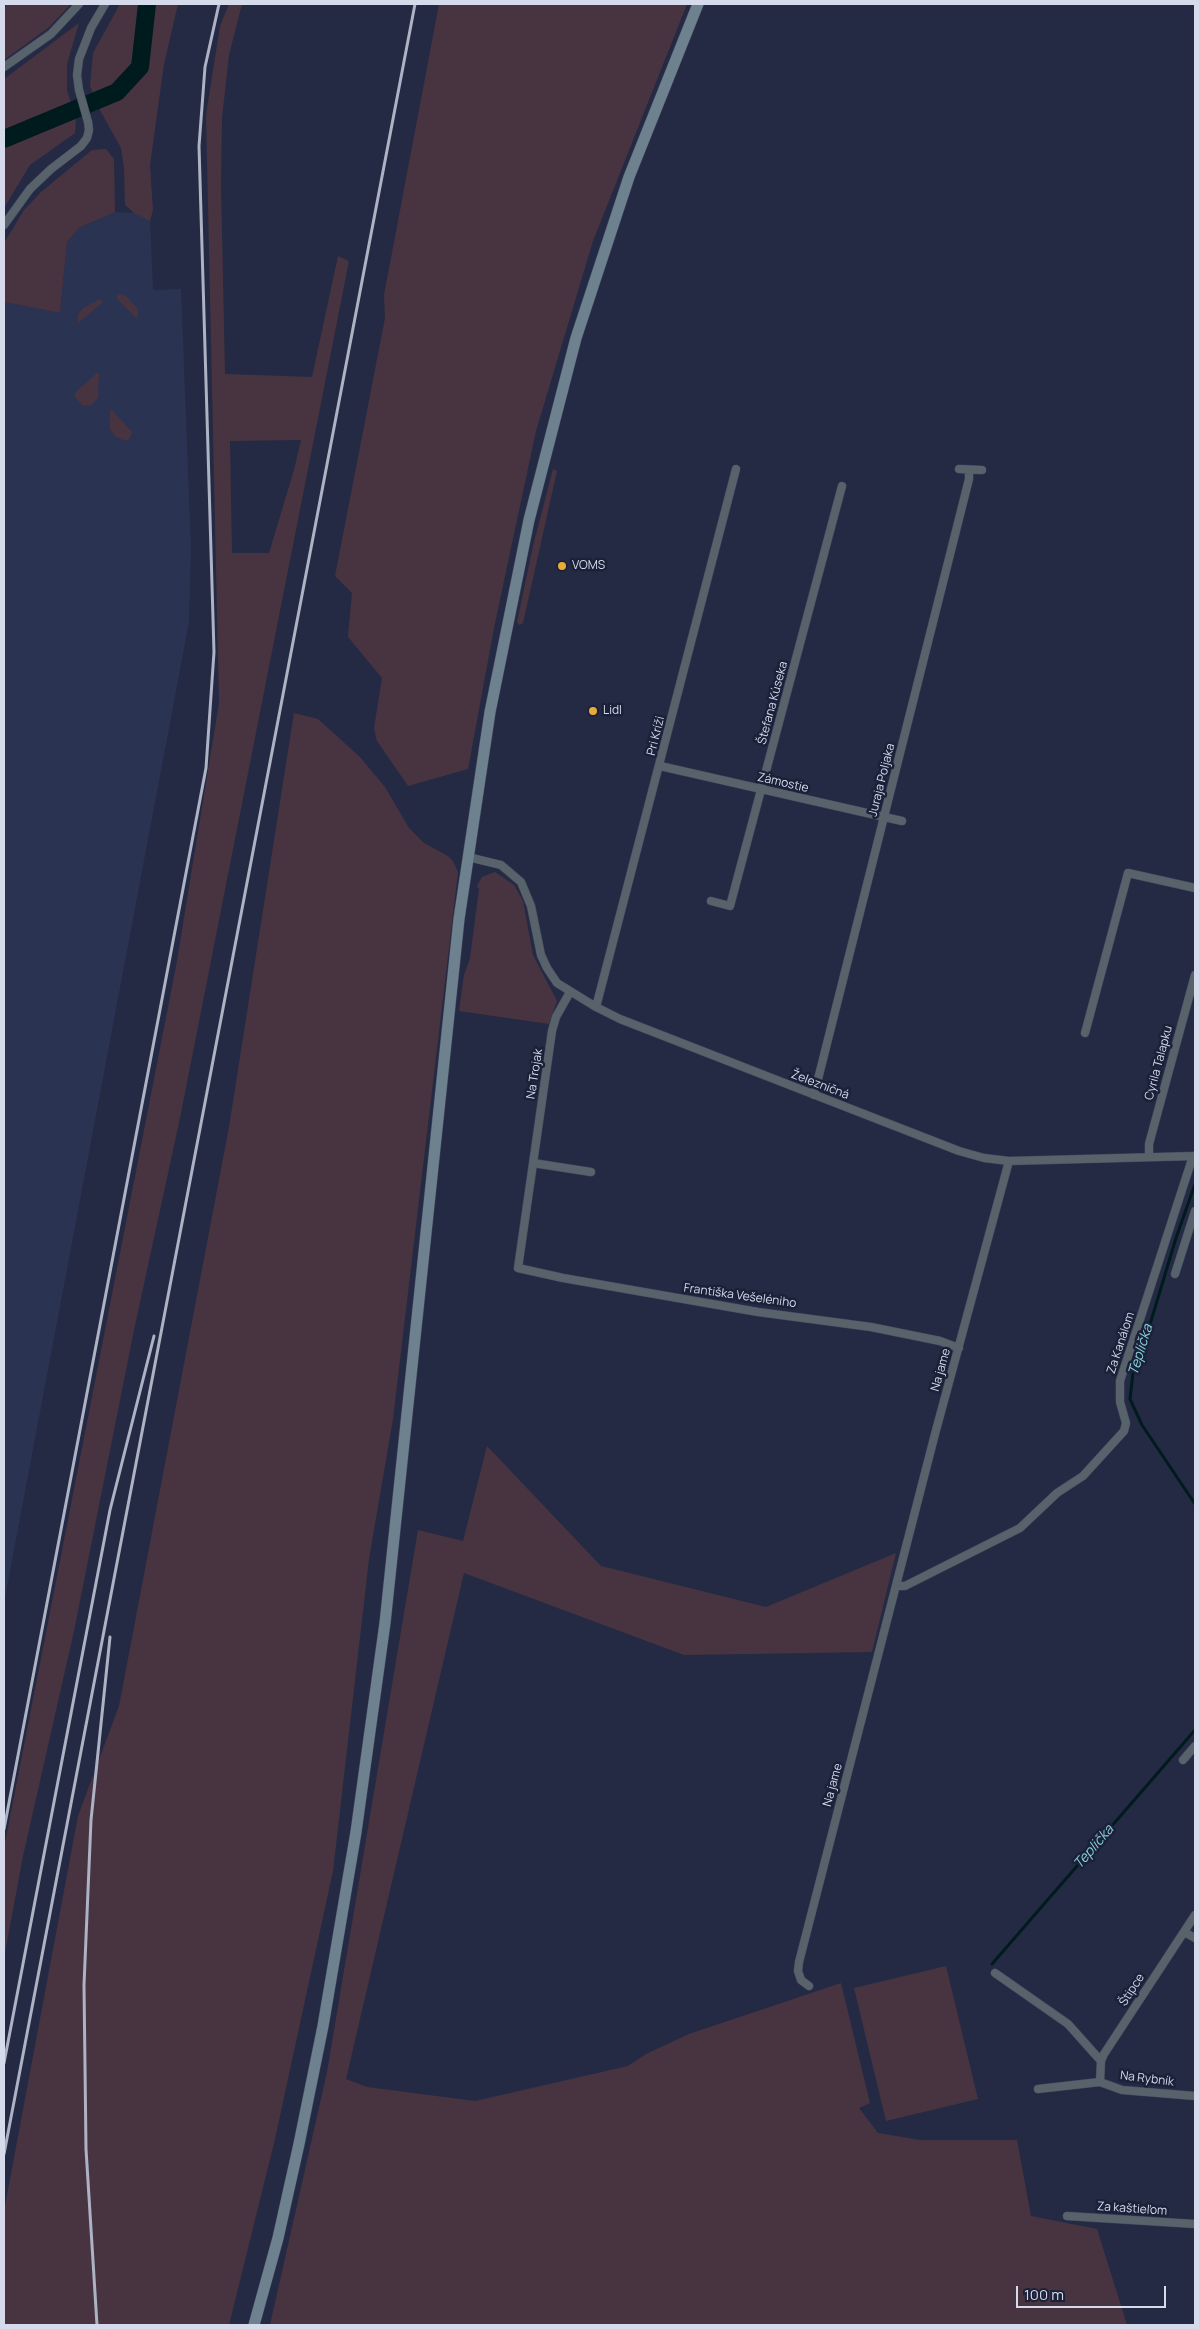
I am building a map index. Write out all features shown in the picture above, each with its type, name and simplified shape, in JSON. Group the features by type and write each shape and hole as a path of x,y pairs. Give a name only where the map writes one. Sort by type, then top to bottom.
{"main road":[{"path":"254,2325 278,2238 299,2144 326,2006 356,1832 385,1622 442,1074 468,857 490,712 540,473 563,382 601,257 629,177 698,4"}],"street":[{"path":"4,67 51,34 79,4"},
{"path":"4,225 30,189 51,169 81,146 89,130 77,75 84,43 105,4"},
{"name":"Pri Kríži","path":"596,1008 736,469"},
{"path":"959,469 982,470"},
{"name":"Juraja Poljaka","path":"814,1095 970,470"},
{"name":"Štefana Kúseka","path":"711,901 730,906 842,486"},
{"name":"Zámostie","path":"660,766 902,821"},
{"name":"Železničná","path":"468,857 501,865 521,882 531,906 537,941 544,961 557,983 596,1008 814,1095 959,1151 984,1158 1009,1161 1194,1156"},
{"path":"1085,1033 1128,873 1195,888"},
{"name":"Cyrila Talapku","path":"1149,1157 1149,1144 1195,975"},
{"name":"Na Trojak","path":"518,1268 552,1031 560,1008 570,992"},
{"name":"Za Kanálom","path":"896,1586 905,1586 1020,1528 1057,1493 1084,1476 1124,1431 1126,1424 1120,1402 1120,1382 1194,1156"},
{"name":"Na jame","path":"809,1986 801,1980 798,1962 1009,1161"},
{"path":"533,1163 591,1172"},
{"path":"1175,1274 1195,1211"},
{"name":"Františka Vešeléniho","path":"518,1268 563,1278 758,1312 871,1327 940,1341 959,1348"},
{"path":"1183,1760 1195,1746"},
{"name":"Štipce","path":"1100,2082 1101,2061 1104,2054 1195,1915"},
{"path":"1184,1932 1195,1938"},
{"path":"995,1973 1068,2024 1101,2061"},
{"name":"Na Rybník","path":"1038,2089 1100,2082 1122,2090 1195,2096"},
{"name":"Za kaštieľom","path":"1067,2216 1195,2224"}],"shaded area":[{"path":"7,4 71,4 48,28 4,60 4,10"},
{"path":"120,4 178,4 164,64 150,165 153,210 150,221 134,213 125,205 124,168 121,148 101,112 90,86 93,53"},
{"path":"229,4 242,4 229,55 222,118 221,185 225,374 312,377 338,256 349,261 180,1118 134,1330 74,1631 23,1856 4,1958 4,1848 177,961 219,703 206,115 220,26","holes":["301,440 269,553 232,553 230,441"]},
{"path":"439,4 687,4 593,241 536,431 495,623 468,769 408,786 377,741 374,728 382,678 348,637 352,593 335,576 385,318 384,295"},
{"path":"79,23 67,64 67,90 76,119 75,133 30,165 4,208 4,79"},
{"path":"106,149 114,159 115,212 79,228 67,242 60,313 4,302 4,243 24,210 41,192 92,150"},
{"path":"115,212 134,213 150,221 153,290 181,289 191,548 189,622 4,1603 4,302 60,313 67,242 79,228"},
{"path":"117,295 126,296 137,308 137,319 117,299"},
{"path":"98,300 102,300 102,303 78,323 78,315 82,309"},
{"path":"99,373 98,398 90,406 82,405 75,397 75,393"},
{"path":"112,410 132,432 130,438 126,441 116,437 110,429 110,411"},
{"path":"553,469 557,471 523,623 519,625 517,622 533,546"},
{"path":"294,713 318,719 360,757 385,787 409,828 424,843 448,856 453,861 458,872 393,1419 369,1559 333,1871 275,2139 229,2325 4,2325 4,2211 78,1816 119,1706 229,1127"},
{"path":"495,872 514,885 523,901 533,955 557,1001 549,1024 459,1011 464,975 470,958 479,889 477,886 482,877"},
{"path":"487,1446 601,1566 766,1607 896,1553 872,1652 684,1655 464,1573 346,2079 367,2087 475,2101 628,2066 646,2054 689,2034 841,1983 870,2103 859,2108 878,2133 920,2140 1017,2140 1031,2216 1097,2229 1127,2325 270,2325 327,2072 418,1530 463,1541"},
{"path":"946,1966 978,2099 886,2121 854,1988"}],"waterway":[{"path":"4,139 117,92 140,67 147,4"},
{"name":"Teplička","path":"1195,1184 1133,1373 1130,1399 1142,1425 1195,1504"},
{"name":"Teplička","path":"992,1964 1195,1730"}],"railway":[{"path":"4,1829 206,768 214,652 199,146 205,67 219,4"},
{"path":"4,2154 415,4"},
{"path":"4,2063 110,1510 154,1336"},
{"path":"97,2325 86,2149 84,1985 91,1820 110,1637"}],"place":[{"name":"VOMS","path":"562,566"},
{"name":"Lidl","path":"593,711"}]}
